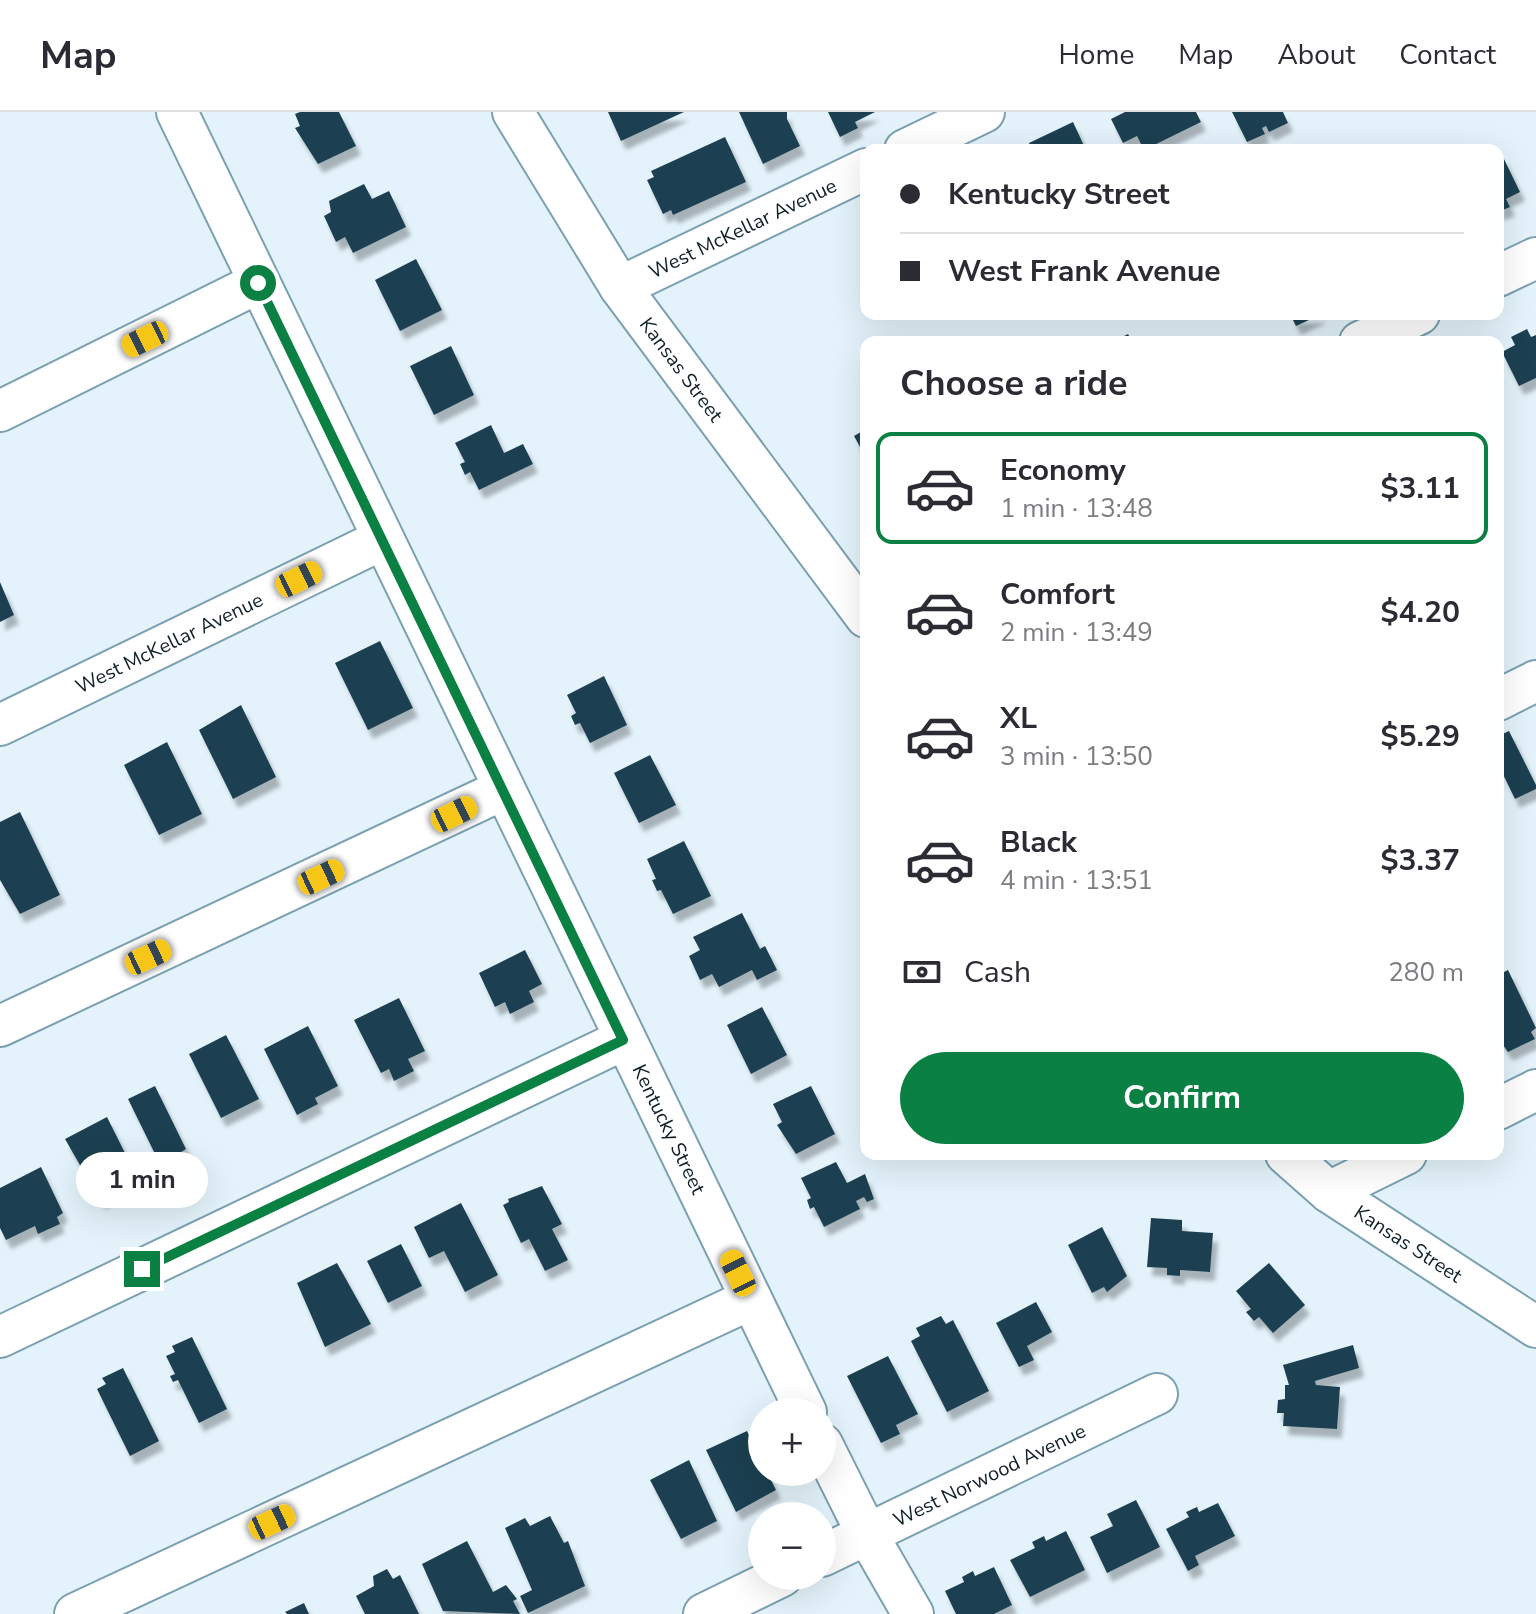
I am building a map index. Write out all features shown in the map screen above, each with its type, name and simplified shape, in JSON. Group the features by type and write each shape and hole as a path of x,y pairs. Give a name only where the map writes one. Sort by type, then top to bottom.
{"street":[{"name":"Kentucky Street","path":"177,112 381,540 799,1398"},
{"name":"Kansas Street","path":"513,112 620,287 859,593"},
{"path":"917,144 984,112"},
{"name":"West McKellar Avenue","path":"620,287 860,172"},
{"path":"1504,273 1536,258"},
{"path":"0,411 258,283"},
{"path":"1373,336 1406,320"},
{"name":"West McKellar Avenue","path":"0,725 381,540"},
{"path":"1504,697 1536,681"},
{"path":"0,1026 502,790"},
{"path":"0,1337 623,1040"},
{"path":"1504,1106 1536,1090"},
{"name":"Kansas Street","path":"1293,1160 1329,1192 1536,1327"},
{"path":"1329,1192 1394,1160"},
{"path":"75,1614 751,1299"},
{"name":"West Norwood Avenue","path":"836,1549 1157,1394"},
{"path":"836,1472 913,1614"},
{"path":"704,1614 753,1590"}],"building":[{"path":"339,112 356,146 318,164 295,128 300,126 295,114"},
{"path":"608,112 684,112 621,141"},
{"path":"739,112 787,112 787,119 800,146 763,164"},
{"path":"828,112 875,112 855,122 858,128 840,137"},
{"path":"1125,112 1196,112 1201,122 1156,144 1141,144 1137,136 1123,143 1111,119"},
{"path":"1232,112 1283,112 1288,123 1269,132 1266,126 1262,128 1265,134 1247,142"},
{"path":"1073,122 1083,144 1029,144"},
{"path":"725,137 746,182 673,215 671,210 663,214 647,180 654,177 651,171"},
{"path":"1504,159 1520,192 1506,199 1510,207 1504,210"},
{"path":"364,184 372,199 389,191 406,227 353,253 345,237 336,242 324,216 331,212 329,201"},
{"path":"416,259 442,310 400,331 375,280"},
{"path":"1293,320 1309,320 1296,326"},
{"path":"1527,329 1531,337 1536,335 1536,378 1519,386 1504,356 1504,351 1515,345 1511,337"},
{"path":"451,346 474,395 434,415 410,366"},
{"path":"491,425 504,453 523,444 533,464 479,490 470,472 465,475 460,464 465,462 455,443"},
{"path":"860,432 860,447 854,436"},
{"path":"0,582 14,615 0,622"},
{"path":"380,641 413,708 368,730 335,663"},
{"path":"604,676 627,725 590,743 580,723 575,725 571,716 576,713 567,695"},
{"path":"241,705 276,777 233,799 199,730"},
{"path":"1509,731 1536,785 1536,789 1515,799 1504,776 1504,733"},
{"path":"167,742 202,814 159,835 124,765"},
{"path":"650,755 676,805 639,823 614,773"},
{"path":"20,812 60,895 20,914 0,880 0,822"},
{"path":"684,841 711,896 673,914 661,890 657,891 652,880 656,879 647,859"},
{"path":"742,913 760,949 765,946 777,970 757,980 752,970 719,987 712,974 700,980 689,956 700,950 693,937"},
{"path":"525,950 542,984 529,991 534,1002 510,1014 505,1002 495,1007 479,973"},
{"path":"1508,970 1536,1028 1531,1032 1535,1039 1508,1052 1504,1046 1504,972"},
{"path":"399,998 425,1051 408,1059 414,1071 394,1081 389,1069 381,1073 354,1020"},
{"path":"762,1007 787,1055 751,1074 727,1025"},
{"path":"308,1026 338,1086 315,1098 318,1104 297,1115 264,1049"},
{"path":"226,1035 259,1099 221,1118 189,1054"},
{"path":"155,1086 186,1149 178,1154 182,1162 168,1169 164,1160 159,1162 128,1099"},
{"path":"811,1086 835,1134 796,1154 777,1125 782,1122 773,1104"},
{"path":"107,1117 134,1171 131,1173 135,1182 100,1200 65,1139"},
{"path":"836,1162 847,1183 865,1174 874,1199 867,1202 864,1197 856,1201 860,1209 824,1227 814,1207 810,1209 807,1200 811,1198 801,1178"},
{"path":"41,1167 63,1213 57,1217 60,1224 38,1234 35,1226 6,1240 0,1228 0,1188"},
{"path":"542,1186 562,1224 552,1229 568,1260 545,1271 529,1239 521,1243 503,1205 509,1202 508,1199"},
{"path":"461,1203 498,1275 465,1292 444,1251 429,1258 414,1227"},
{"path":"1151,1218 1182,1220 1182,1231 1213,1233 1210,1272 1180,1270 1180,1276 1167,1275 1167,1268 1147,1267"},
{"path":"1102,1227 1127,1276 1107,1292 1104,1287 1092,1293 1068,1245"},
{"path":"401,1244 422,1286 388,1303 367,1261"},
{"path":"337,1263 371,1324 325,1347 297,1283"},
{"path":"1269,1263 1305,1305 1273,1333 1259,1317 1254,1321 1246,1312 1251,1309 1236,1291"},
{"path":"1036,1302 1052,1332 1027,1346 1034,1360 1019,1367 996,1323"},
{"path":"941,1316 946,1324 953,1320 989,1391 947,1412 911,1341 920,1336 916,1328"},
{"path":"192,1337 227,1409 199,1423 178,1380 173,1382 170,1376 175,1374 166,1356 175,1352 172,1346"},
{"path":"1353,1345 1359,1368 1315,1381 1316,1385 1340,1387 1337,1429 1283,1426 1284,1413 1277,1413 1278,1400 1285,1399 1285,1385 1289,1385 1283,1365"},
{"path":"888,1356 918,1414 896,1425 900,1434 881,1443 847,1376"},
{"path":"123,1368 159,1441 130,1456 97,1389 106,1384 102,1378"},
{"path":"747,1431 748,1486 774,1486 776,1490 754,1502 748,1502 748,1505 736,1512 706,1450"},
{"path":"689,1460 717,1521 681,1539 650,1480"},
{"path":"1136,1500 1160,1547 1107,1573 1090,1537 1113,1526 1107,1514"},
{"path":"1218,1503 1235,1536 1195,1556 1199,1565 1188,1571 1166,1529 1189,1517 1186,1512 1197,1507 1199,1512"},
{"path":"550,1516 564,1543 568,1541 585,1586 528,1613 520,1596 532,1590 505,1528 525,1518 530,1526"},
{"path":"1066,1531 1085,1570 1030,1597 1010,1560 1035,1548 1032,1542 1044,1536 1046,1541"},
{"path":"467,1541 493,1592 506,1585 517,1599 513,1601 520,1614 443,1611 422,1564"},
{"path":"994,1567 1012,1605 994,1614 956,1614 945,1591 964,1582 962,1577 973,1571 975,1576"},
{"path":"387,1569 393,1579 400,1575 419,1614 365,1614 356,1596 374,1586 373,1576"},
{"path":"304,1603 309,1614 285,1612"}],"route":[{"path":"142,1269 623,1040 258,283"}]}
